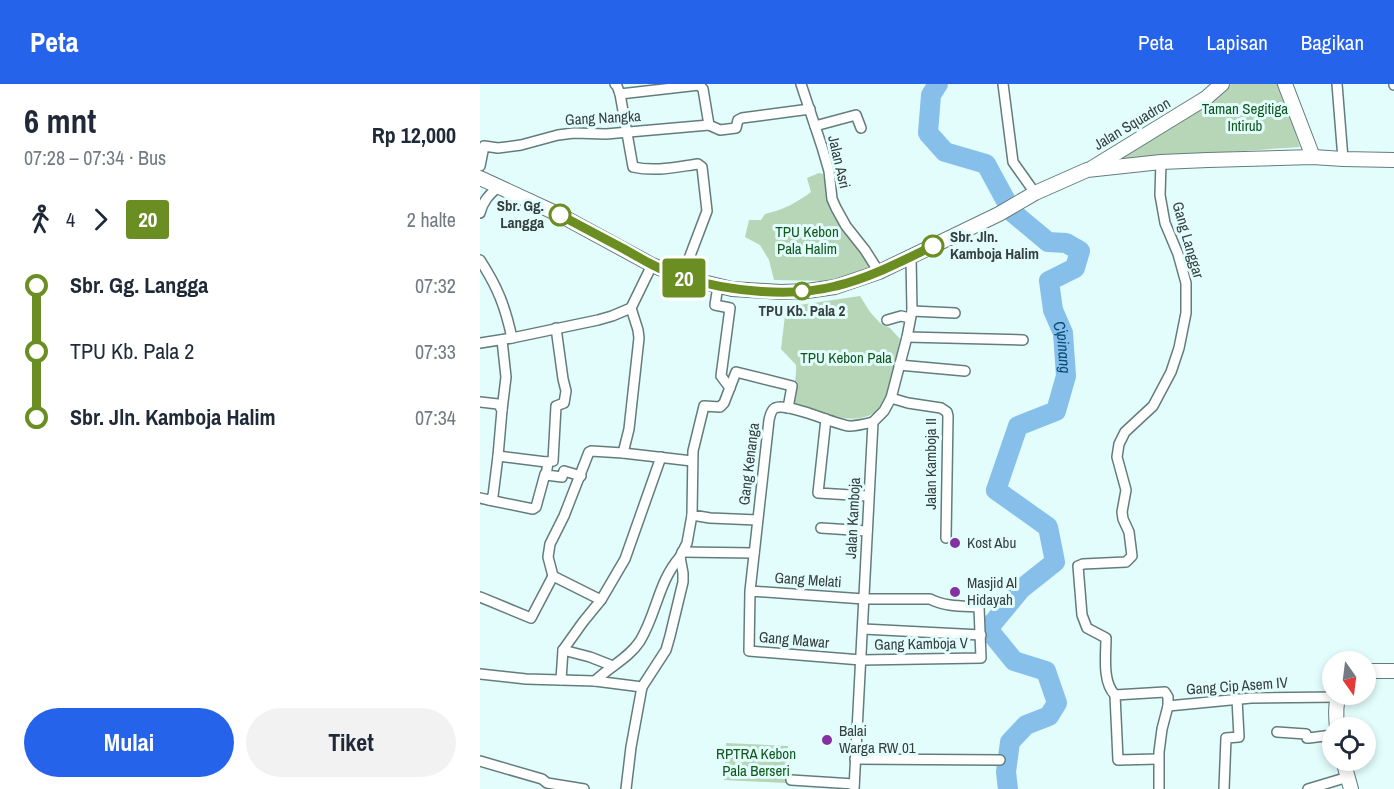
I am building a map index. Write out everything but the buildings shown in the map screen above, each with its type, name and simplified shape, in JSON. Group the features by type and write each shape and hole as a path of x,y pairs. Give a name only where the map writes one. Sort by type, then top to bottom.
{"street":[{"path":"615,84 620,94 634,167 668,169 698,164 702,167 707,211 682,277"},
{"name":"Jalan Asri","path":"801,84 829,171 830,190 836,208 879,272"},
{"path":"1003,84 1013,162 1032,194"},
{"name":"Jalan Squadron","path":"1087,170 1206,98 1222,84"},
{"path":"1285,84 1313,157"},
{"path":"1337,84 1343,159"},
{"path":"620,94 699,85 704,90 709,125"},
{"name":"Gang Nangka","path":"480,166 484,146 498,148 521,145 574,133 628,133 709,125 722,130 736,128 738,120 742,117 810,110"},
{"path":"815,126 856,115 861,128"},
{"path":"480,178 560,215 652,265 682,277 732,289 781,292 835,287 879,272 999,214 1032,194 1087,170 1161,162 1313,157 1394,160"},
{"name":"Gang Langgar","path":"1116,694 1109,688 1106,638 1087,628 1082,615 1078,566 1126,562 1132,556 1129,532 1122,512 1126,490 1117,457 1119,444 1125,432 1153,406 1171,372 1179,348 1186,313 1186,284 1178,255 1165,223 1160,195 1161,162"},
{"path":"480,213 487,196 498,187"},
{"path":"595,681 627,655 640,640 665,578 687,543 692,515 692,461 704,406 722,406 736,372 792,386 788,408 853,426 873,422 884,411 891,398 907,337 911,314 911,257"},
{"path":"480,260 502,302 507,339 506,378 493,496 484,499"},
{"path":"480,343 598,320 631,308 652,265"},
{"path":"718,286 715,305 730,308 721,376 730,388"},
{"path":"622,453 629,429 639,338 631,308"},
{"path":"887,320 911,314 956,313"},
{"path":"498,456 553,461 556,406 564,403 566,391 556,328"},
{"path":"907,337 1023,340"},
{"path":"899,365 965,371"},
{"name":"Jalan Kamboja II","path":"891,398 941,408 947,412 949,424 946,538"},
{"path":"480,402 498,404 502,410"},
{"name":"Gang Kenanga","path":"750,591 769,420 774,408 788,408"},
{"path":"826,419 818,493 868,496"},
{"name":"Jalan Kamboja","path":"854,786 873,422"},
{"path":"480,597 531,618 553,576 548,557 550,544 590,451 692,461"},
{"path":"561,680 563,650 601,600 624,559 661,457"},
{"path":"484,499 533,509 536,507 548,463 546,462"},
{"path":"545,474 562,477 564,471 581,476"},
{"path":"692,515 757,520"},
{"path":"821,528 867,531"},
{"path":"681,555 754,553"},
{"path":"626,789 642,687 666,650 670,636 682,582 681,555"},
{"path":"553,576 601,600"},
{"name":"Gang Melati","path":"750,591 864,599 930,599 948,605 979,607 981,634"},
{"name":"Gang Mawar","path":"750,591 749,651 861,660"},
{"path":"863,629 981,634"},
{"name":"Gang Kamboja V","path":"861,660 981,658 981,634"},
{"path":"563,650 613,666"},
{"path":"1376,671 1394,671"},
{"path":"480,674 595,681 642,687"},
{"name":"Gang Cip Asem IV","path":"1116,694 1165,692 1168,694 1168,706 1251,698 1322,696"},
{"path":"1116,694 1119,760 1158,759"},
{"path":"1224,789 1226,738 1239,737 1237,699"},
{"path":"1159,789 1158,759 1168,706"},
{"path":"1278,732 1306,734 1307,738 1322,736"},
{"path":"855,759 1000,760"},
{"path":"480,761 542,779 547,783 584,789"},
{"path":"791,780 854,786"},
{"path":"1308,789 1349,783"}],"green space":[{"name":"Taman Segitiga Intirub","path":"1231,84 1280,84 1300,147 1123,159 1121,154 1211,103"},
{"name":"TPU Kebon Pala Halim","path":"819,173 823,174 830,204 874,265 831,281 774,280 769,260 760,245 745,237 749,220 761,220 765,214 795,203 811,192 807,178"},
{"name":"TPU Kebon Pala","path":"860,296 880,323 890,328 900,339 890,385 882,406 874,413 851,419 790,406 796,365 781,349 786,307"},
{"name":"RPTRA Kebon Pala Berseri","path":"726,743 788,746 786,783 724,780"}],"waterway":[{"name":"Cipinang","path":"938,84 931,95 928,133 945,152 986,164 1012,212 1048,242 1066,243 1080,251 1075,268 1049,281 1053,310 1063,333 1066,376 1056,411 1018,426 996,490 1048,527 1055,562 1021,589 988,629 1014,661 1046,671 1057,703 1049,716 1026,725 1010,742 1006,772 1008,789"}],"bus line":[{"name":"20","path":"560,215 652,265 682,277 732,289 781,292 835,287 879,272 933,246"}],"place":[{"name":"Sbr. Gg. Langga","path":"560,215"},
{"name":"Sbr. Jln. Kamboja Halim","path":"933,246"},
{"name":"TPU Kb. Pala 2","path":"802,291"},
{"name":"Kost Abu","path":"955,543"},
{"name":"Masjid Al Hidayah","path":"955,592"},
{"name":"Balai Warga RW 01","path":"827,740"}]}
